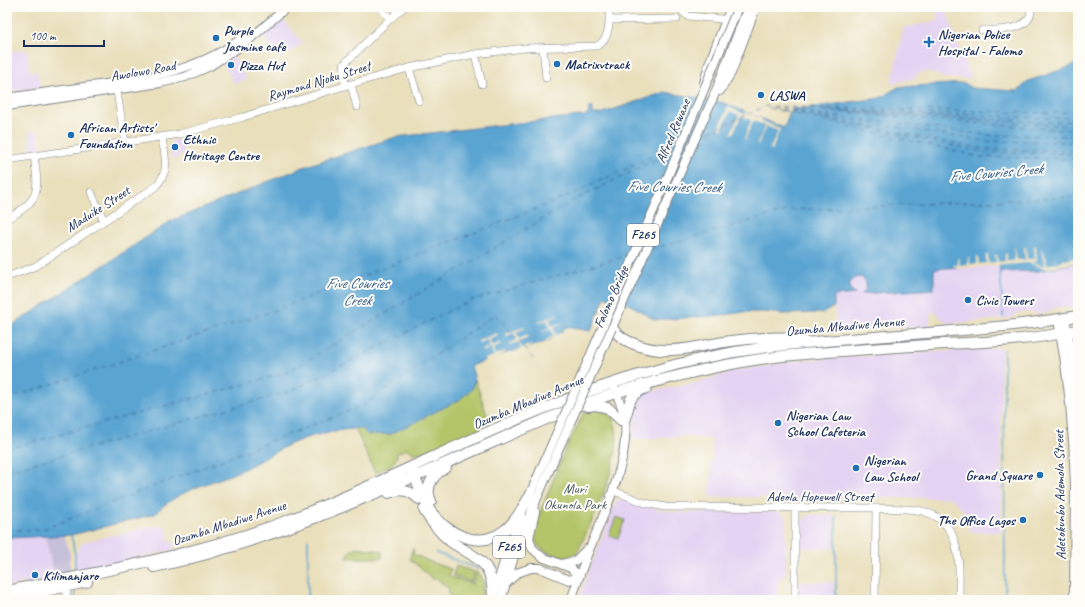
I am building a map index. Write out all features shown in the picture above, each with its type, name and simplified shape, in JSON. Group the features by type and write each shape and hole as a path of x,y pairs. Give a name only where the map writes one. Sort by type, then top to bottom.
{"highway":[{"name":"Ozumba Mbadiwe Avenue","path":"7,591 66,583 178,562 224,549 336,510 554,404 610,383 649,372 714,356 777,346 842,339 1008,326 1078,316"},
{"path":"612,328 619,337 641,346 658,350 678,351 761,338 795,337 842,339"},
{"name":"Ozumba Mbadiwe Avenue","path":"7,599 230,540 285,521 410,473 462,456 576,407 614,394 710,367 739,361 808,353 985,343 1069,332"},
{"path":"576,407 595,405 602,406 612,411 624,421 628,405 632,397 642,389 663,380"},
{"path":"437,518 428,496 428,487 436,474 462,456"},
{"path":"410,473 419,499 432,523 450,540 478,558 486,567 492,583 495,600"},
{"path":"410,473 432,512 437,518 448,529 460,536 473,539 490,538 501,533 515,520 534,494"},
{"path":"336,510 366,502 398,490 408,491 419,499"}],"main road":[{"name":"Awolowo Road","path":"7,106 116,86 165,74 205,60 242,38 280,7"},
{"name":"Awolowo Road","path":"7,98 116,86 160,83 185,77 210,66 244,44 287,7"},
{"path":"698,106 709,64 731,7"},
{"name":"Alfred Rewane","path":"548,463 738,7"},
{"name":"Falomo Bridge","path":"548,463 612,328 708,111 748,7"},
{"path":"708,111 731,73 756,7"},
{"name":"Adetokunbo Ademola Street","path":"1062,319 1069,332 1078,406"},
{"name":"Adetokunbo Ademola Street","path":"1069,332 1074,416 1074,600"},
{"path":"571,600 614,491 624,443 624,421 610,383"},
{"name":"F265","path":"495,600 514,531 534,494 548,463"},
{"path":"534,494 529,538 530,543 536,553 542,557 572,568 579,577"},
{"name":"F265","path":"505,585 534,494"},
{"path":"562,564 575,561 592,544"},
{"path":"495,600 505,585 517,573 531,568 540,568 569,580 579,577"}],"street":[{"path":"380,7 390,19"},
{"path":"357,107 348,85 344,65 404,7"},
{"name":"Raymond Njoku Street","path":"7,160 162,138 198,130 409,68 475,54 524,48 597,46 604,42 607,37 609,7"},
{"path":"982,30 1006,29 1018,26 1026,22 1029,18 1031,15 1031,7"},
{"path":"682,11 688,16 721,19"},
{"path":"609,20 677,19"},
{"path":"543,47 546,78"},
{"path":"475,54 482,84"},
{"path":"409,68 419,101"},
{"path":"116,86 125,143"},
{"name":"Maduike Street","path":"7,277 36,266 155,187 161,181 166,169 162,138"},
{"path":"7,219 31,202 35,195 38,184 34,156"},
{"path":"92,192 104,220"},
{"name":"Adeola Hopewell Street","path":"614,491 646,503 665,507 794,509 876,508 923,511 941,519 951,531 956,543 959,557 959,600"},
{"path":"875,600 876,508"},
{"path":"794,509 795,600"},
{"path":"66,583 67,600"}],"shaded area":[{"name":"Nigerian Police Hospital - Falomo","path":"936,7 945,7 971,79 945,78 926,71 919,73 915,78 891,84 903,28 935,21 938,18"},
{"path":"279,15 303,43 281,59 260,33"},
{"path":"27,50 30,72 36,71 41,87 16,91 7,87 7,52"},
{"path":"231,53 247,79 234,84 221,59"},
{"path":"38,131 41,152 32,153 29,132"},
{"name":"Ethnic Heritage Centre","path":"177,139 185,153 174,159 171,157 170,144 173,140"},
{"path":"1078,262 1078,307 1071,309 1065,306 1051,309 1048,313 1019,313 1012,318 947,324 935,312 931,312 929,327 836,329 834,296 855,294 850,289 850,283 854,278 861,277 866,282 866,289 862,294 917,290 917,295 915,296 920,296 921,295 919,295 918,290 934,288 934,269 999,264 1001,272 1039,271"},
{"name":"Nigerian Law School","path":"1001,348 1001,532 969,532 969,516 951,498 710,497 712,439 681,436 646,439 632,438 635,418 632,409 633,400 643,393 699,382 734,371 802,360"},
{"path":"622,498 656,509 675,512 780,512 786,517 786,574 778,583 778,600 579,600 582,588 616,502"},
{"path":"809,515 834,515 834,548 799,548 799,523"},
{"path":"153,526 166,526 169,541 173,541 174,550 160,553 158,552 157,554 156,553 150,556 148,555 147,557 142,556 141,558 132,559 132,561 123,561 121,563 117,562 116,564 114,563 113,565 108,566 106,564 102,567 96,567 95,569 85,569 83,571 76,572 76,554 83,542"},
{"path":"64,535 70,554 70,573 61,575 58,572 54,572 45,536"},
{"path":"45,536 54,572 51,579 24,585 24,581 20,581 20,585 7,587 7,538"},
{"path":"799,582 834,582 834,600 799,600"}],"green space":[{"path":"475,379 490,424 420,453 413,453 407,449 397,453 397,457 393,463 375,473 355,428 361,428 472,389"},
{"name":"Muri Okunola Park","path":"596,409 608,413 615,425 617,441 614,461 608,482 577,553 569,556 552,554 538,546 535,540 534,528 565,450 584,413"},
{"path":"616,517 625,520 618,538 609,535"},
{"path":"356,547 382,551 382,558 347,558 349,552"},
{"path":"412,549 414,549 413,554 451,569 449,576 472,584 477,571 484,584 481,600 454,600 447,592 449,589 436,578 434,580 410,559"},
{"path":"456,566 475,572 471,582 453,575"}],"water":[{"name":"Five Cowries Creek","path":"1078,60 1078,262 1039,271 1000,272 999,264 934,269 934,289 862,294 866,289 866,282 861,277 854,278 850,283 850,289 856,294 834,296 834,307 823,313 782,314 744,312 725,315 655,320 629,304 605,297 591,331 566,327 552,338 535,346 499,355 471,366 475,379 472,389 459,400 391,434 368,435 361,428 314,436 291,444 233,474 185,492 164,505 155,514 71,535 7,538 7,329 171,221 306,166 396,137 588,115 589,107 593,107 593,114 600,114 665,92 724,103 784,128 791,110 880,98 898,87 965,83 971,88 1018,91 1028,81 1072,66"}],"pier":[{"path":"728,107 744,114 746,112 780,129 772,150 770,149 778,131 766,126 758,145 757,144 765,125 753,121 745,140 744,139 751,120 741,116 733,134 731,133 739,115 730,111 722,129 719,129"},
{"path":"1034,246 1036,246 1037,261 1031,262 1045,266 1041,249 1043,249 1047,265 1056,263 1054,255 1057,263 1063,261 1062,254 1064,260 1071,259 1070,252 1072,259 1078,258 1078,262 1047,269 1029,263 957,269 957,267 954,267 954,265 958,265 958,258 960,265 968,264 968,257 970,264 977,264 977,256 979,264 986,263 986,255 988,255 988,263 996,262 995,255 997,255 998,262 1005,261 1005,254 1007,254 1007,261 1014,261 1014,248 1017,260 1025,260 1024,248 1026,247 1027,259 1035,259"},
{"path":"557,314 558,315 549,319 552,326 562,324 553,328 556,335 565,331 562,335 547,341 546,340 554,336 551,329 542,331 550,327 547,320 538,322"},
{"path":"524,327 525,328 516,332 519,339 528,335 528,337 519,341 522,348 532,344 532,346 513,354 512,353 521,349 518,342 509,345 517,340 514,333 506,336 505,334"},
{"path":"497,333 498,335 489,339 492,346 501,342 501,344 493,348 495,355 505,351 505,353 486,361 485,359 494,356 491,348 482,352 482,350 490,347 487,340 479,343 478,341"}],"waterway":[{"path":"1000,272 1003,308"},
{"path":"1003,312 1003,317"},
{"path":"1004,350 1005,600"},
{"path":"836,517 836,600"},
{"path":"71,535 75,554 75,570"},
{"path":"308,539 308,600"},
{"path":"436,553 479,569"},
{"path":"75,592 75,600"}],"ferry route":[{"path":"699,138 765,106 1048,125 1078,125"},
{"path":"781,107 794,107"},
{"path":"801,107 1046,113 1078,112"},
{"path":"769,108 981,157 1078,159"},
{"path":"773,108 985,141 1078,142"},
{"path":"793,108 1046,118 1078,117"},
{"path":"781,110 791,112"},
{"path":"791,110 986,135 1078,136"},
{"path":"822,110 1047,122 1078,121"},
{"path":"823,111 1051,129 1078,129"},
{"path":"791,112 983,152 1078,154"},
{"path":"701,135 745,115"},
{"path":"810,115 984,149 1078,151"},
{"path":"7,399 273,311 556,201 676,146"},
{"path":"7,449 286,373 573,201 675,150"},
{"path":"652,249 789,210 1078,197"},
{"path":"7,471 291,391 469,301 629,255"},
{"path":"7,530 41,530 362,406 495,314 535,361"}],"place":[{"name":"Purple Jasmine cafe","path":"216,38"},
{"name":"Nigerian Police Hospital - Falomo","path":"929,42"},
{"name":"Matrixvtrack","path":"557,64"},
{"name":"Pizza Hut","path":"231,65"},
{"name":"LASWA","path":"761,95"},
{"name":"African Artists' Foundation","path":"71,135"},
{"name":"Ethnic Heritage Centre","path":"175,147"},
{"name":"Civic Towers","path":"968,300"},
{"name":"Nigerian Law School Cafeteria","path":"778,423"},
{"name":"Nigerian Law School","path":"856,468"},
{"name":"Grand Square","path":"1040,475"},
{"name":"The Office Lagos","path":"1023,520"},
{"name":"Kilimanjaro","path":"35,575"}]}
